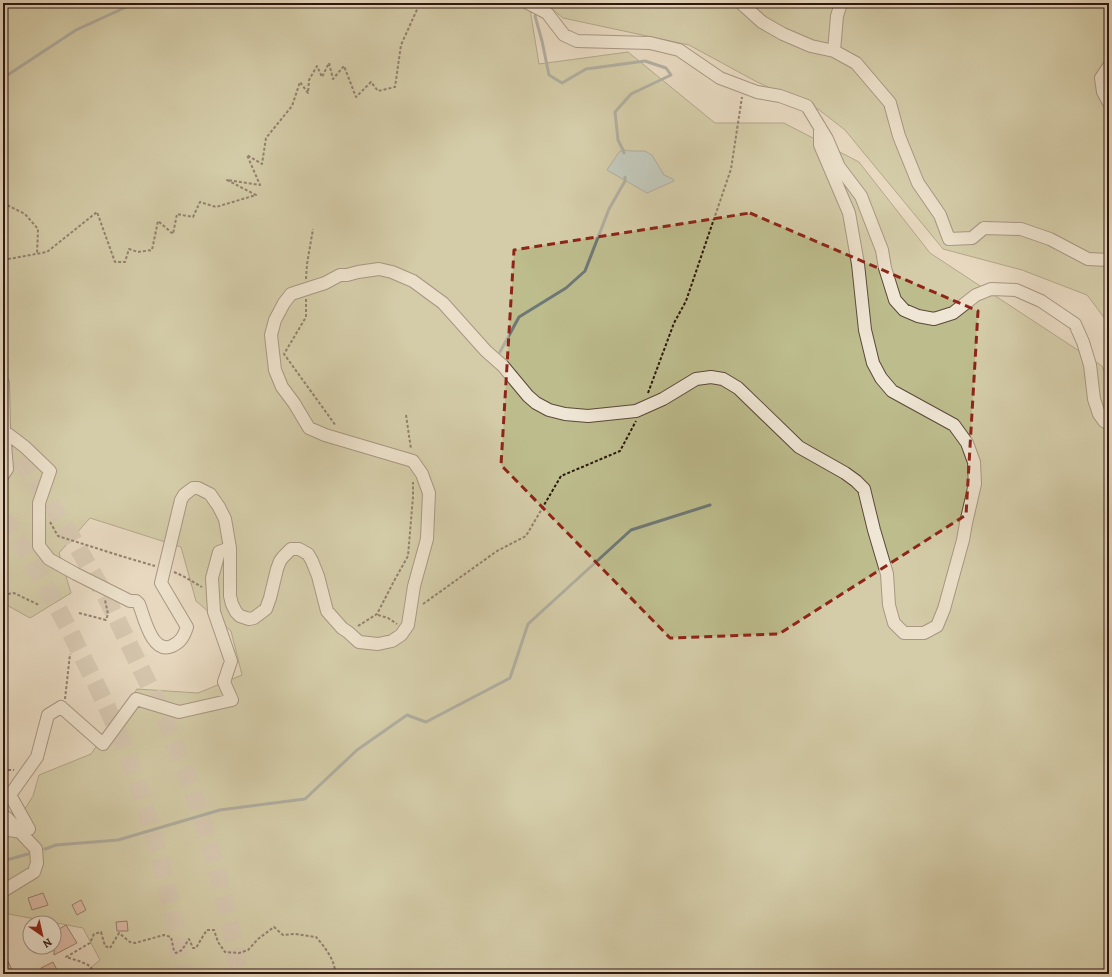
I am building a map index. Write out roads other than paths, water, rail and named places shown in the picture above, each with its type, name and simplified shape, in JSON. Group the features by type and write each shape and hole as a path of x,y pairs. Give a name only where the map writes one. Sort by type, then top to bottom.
{"street":[{"path":"528,3 547,13 564,35 578,41 650,43 680,50 720,78 757,92 780,96 807,106 827,139 839,167 861,196 882,250 885,268 895,300 904,310 918,316 934,319 953,313 976,295 991,288 1016,290 1041,301 1075,324 1083,342 1090,365 1094,399 1099,414 1104,421 1109,424"},
{"path":"741,3 762,22 783,34 811,46 834,51 856,63 890,103 899,136 918,183 940,215 949,239 972,238 984,228 1021,229 1050,239 1088,259 1104,261 1109,260"},
{"path":"834,51 837,16 841,3"},
{"path":"1109,66 1101,78 1103,92 1109,103"},
{"path":"4,431 50,471 39,503 39,546 49,559 130,600 136,601 139,604 152,638 157,644 168,647 174,645 183,638 187,627 161,583 181,500 184,495 193,488 198,488 210,494 225,519 230,548 230,596 236,612 240,616 249,619 254,618 266,609 280,561 291,549 299,549 308,554 312,561 328,611 342,628 359,642 378,644 392,641 401,635 408,625 414,586 427,539 428,493 422,474 413,461 325,436 309,428 294,403 282,387 275,370 271,335 275,320 284,303 291,294 340,275 378,269 392,272 413,281 443,303 486,351 503,366 528,396 536,404 549,410 565,414 588,416 636,411 663,399 696,379 712,377 723,379 738,388 798,447 845,473 864,489 887,574 889,605 894,623 904,633 924,633 937,626 944,609 964,540 966,523 975,484 974,462 967,444 954,425 892,391 881,378 873,363 865,330 858,264 848,213 820,145 820,127"},
{"path":"3,383 4,431 7,469 3,475"},
{"path":"3,829 21,832 29,829 10,795 37,757 48,715 62,707 103,744 136,699 180,712 232,700 224,682 231,661 214,612 212,578 220,552 230,548"},
{"path":"3,815 36,849 37,863 34,872 3,891"}],"water":[{"path":"623,150 645,151 652,155 664,175 673,179 674,181 647,193 607,170 619,152"}],"waterway":[{"path":"3,78 76,30 135,3"},
{"path":"535,16 549,75 562,83 586,69 645,61 666,68 671,75 631,94 615,112 618,140 624,153"},
{"path":"500,352 519,317 566,288 585,271 609,209 625,181 625,177"},
{"path":"45,849 56,845 118,840 220,810 305,799 357,750 407,715 426,722 510,678 528,624 631,530 710,505"},
{"path":"3,861 28,854"}],"tunnel":[{"path":"3,437 21,460 66,527 105,595 161,710 191,784 214,859 233,937 239,974"},
{"path":"3,517 35,568 64,620 100,693 125,750 140,789 168,891 183,974"}]}
